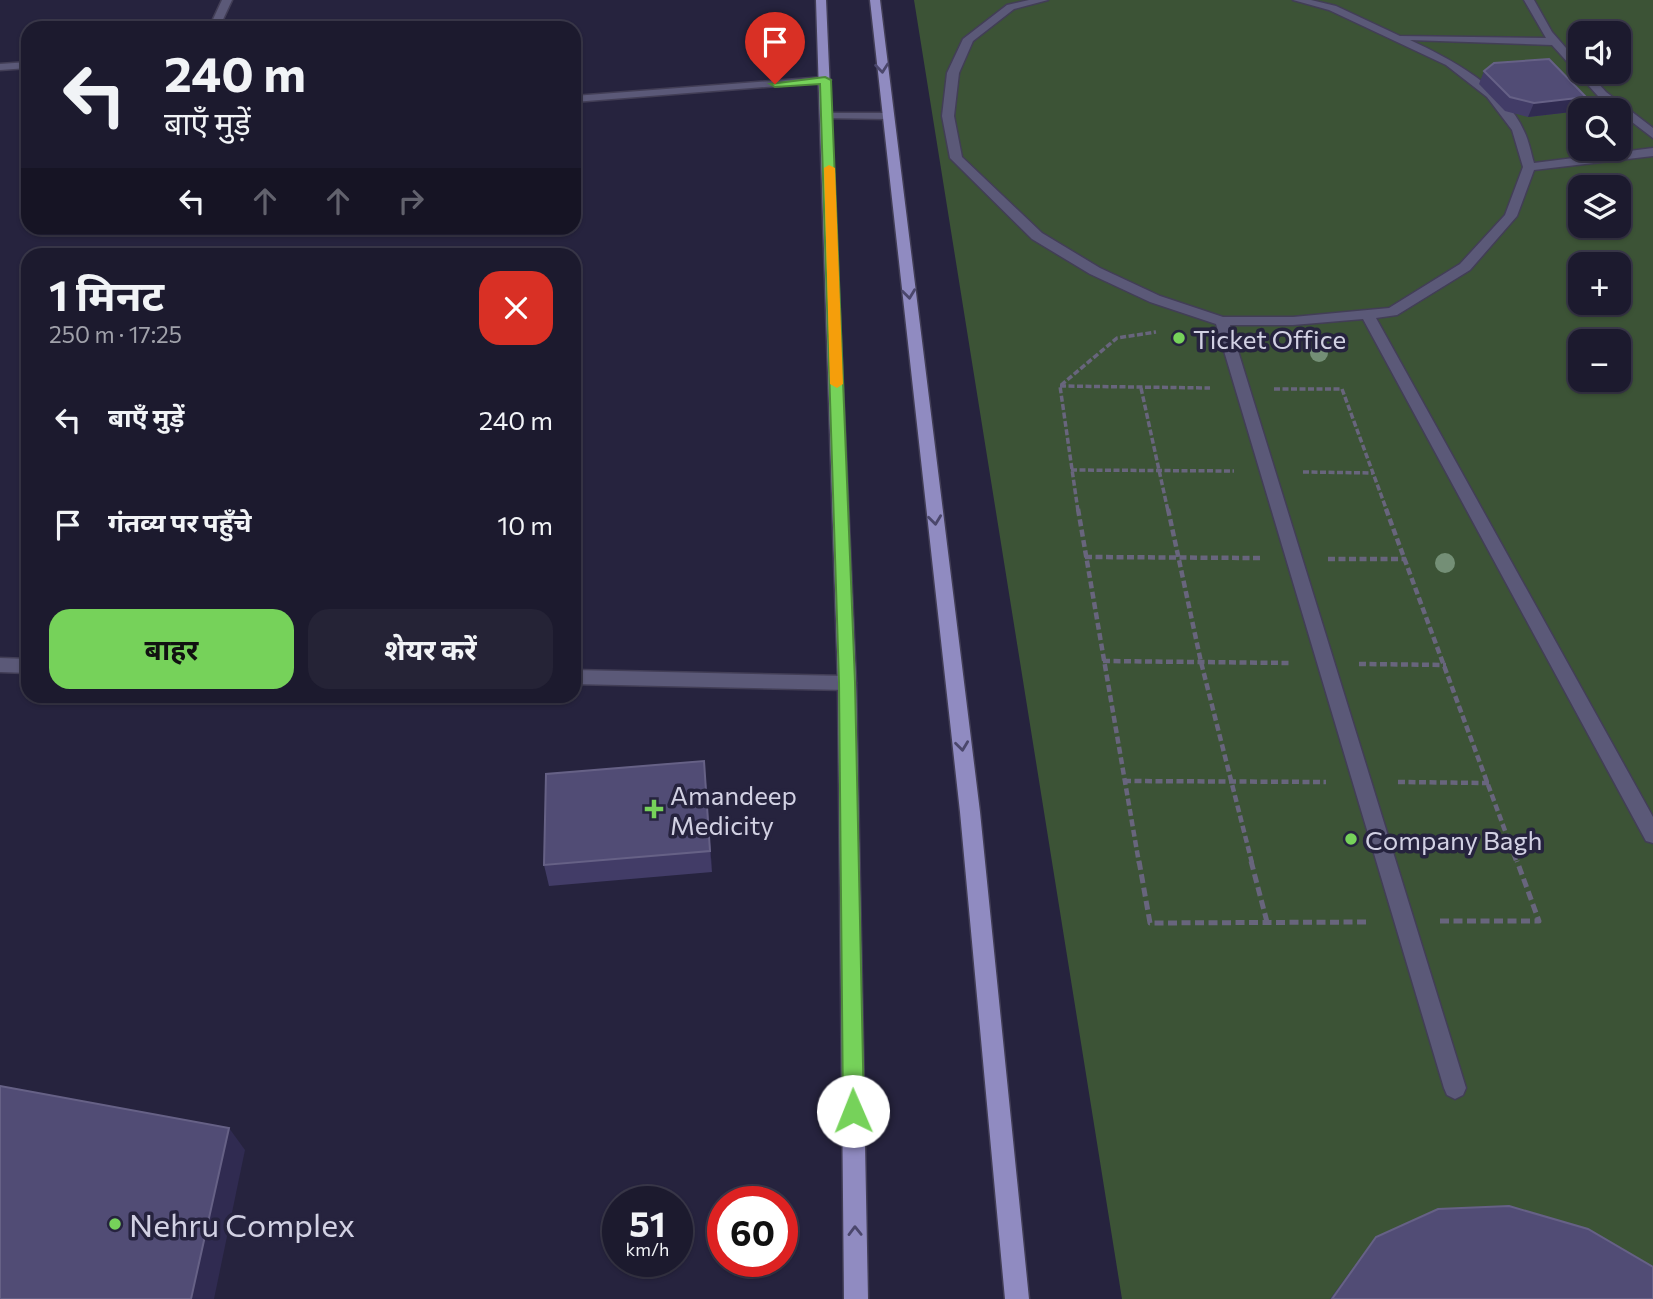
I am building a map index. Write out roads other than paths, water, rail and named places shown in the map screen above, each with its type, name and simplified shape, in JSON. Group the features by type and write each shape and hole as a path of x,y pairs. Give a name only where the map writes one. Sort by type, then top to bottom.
{"main road":[{"path":"821,0 847,682 856,1299"},
{"path":"874,0 970,812 1017,1299"}],"street":[{"path":"217,21 227,0"},
{"path":"1043,0 1012,7 968,39 953,73 948,116 957,159 1037,236 1095,271 1155,299 1222,321 1293,321 1392,312 1465,267 1511,216 1529,167 1518,130 1491,95 1450,63 1332,8 1298,0"},
{"path":"1528,0 1555,42 1568,56"},
{"path":"1399,37 1555,42"},
{"path":"0,67 21,66"},
{"path":"581,98 825,80"},
{"path":"1593,84 1653,134"},
{"path":"827,116 887,116"},
{"path":"1529,167 1653,152"},
{"path":"1367,314 1653,835"},
{"path":"1222,321 1455,1088"},
{"path":"0,665 21,666"},
{"path":"581,677 847,682"}],"place":[{"name":"Ticket Office","path":"1179,338"},
{"name":"Amandeep Medicity","path":"654,809"},
{"name":"Company Bagh","path":"1351,839"},
{"name":"Nehru Complex","path":"115,1224"}]}
